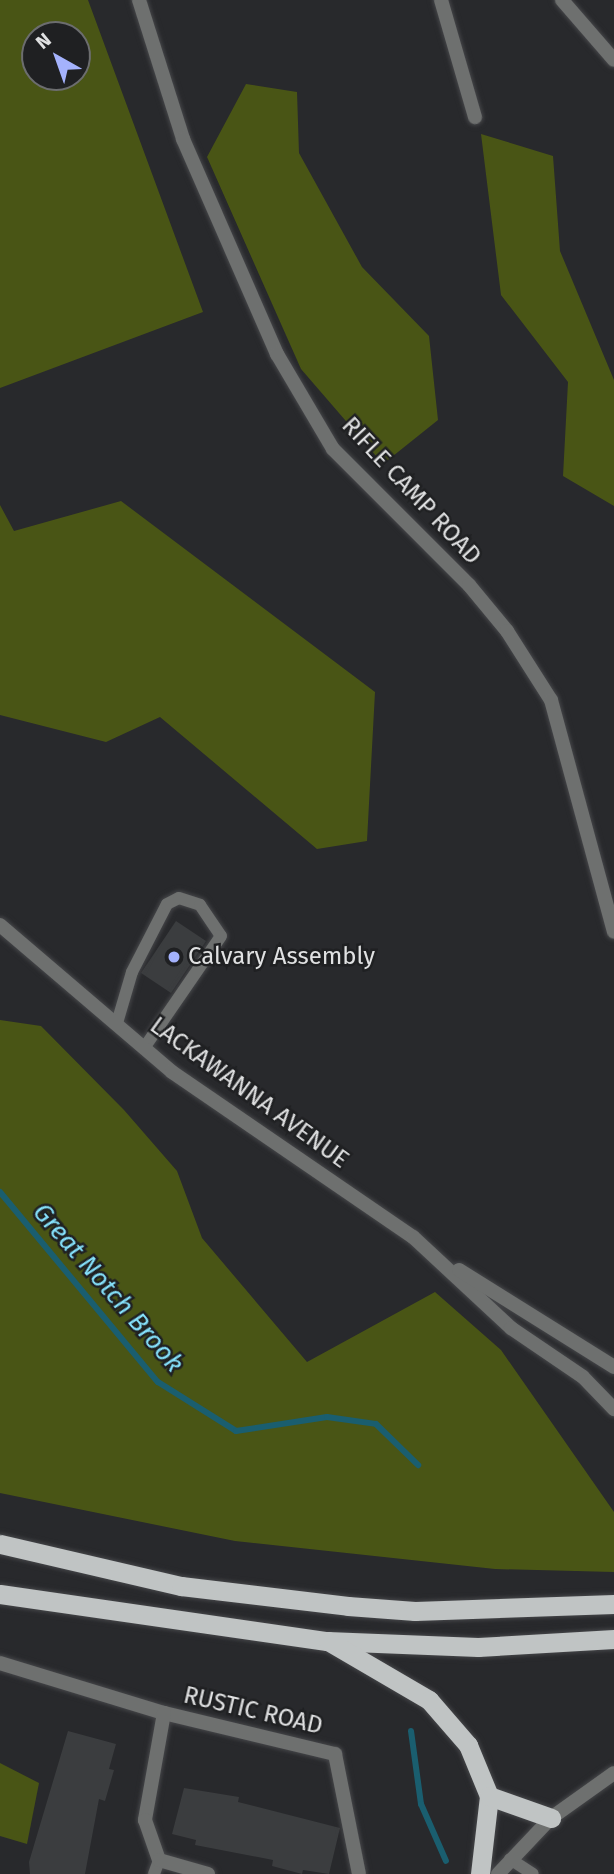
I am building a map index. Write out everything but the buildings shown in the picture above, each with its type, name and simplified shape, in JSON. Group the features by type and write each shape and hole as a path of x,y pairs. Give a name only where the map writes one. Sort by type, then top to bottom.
{"highway":[{"path":"0,1544 181,1586 348,1606 415,1611 614,1604"},
{"path":"0,1594 327,1641 478,1647 614,1639"},
{"path":"327,1641 429,1700 468,1745 489,1796 480,1874"},
{"path":"489,1796 551,1818"}],"street":[{"name":"RIFLE CAMP ROAD","path":"139,0 183,139 291,378 333,449 469,585 507,631 551,700 614,932"},
{"path":"441,0 475,117"},
{"path":"562,0 614,60"},
{"name":"LACKAWANNA AVENUE","path":"0,925 145,1048 445,1263 614,1367"},
{"name":"LACKAWANNA AVENUE","path":"445,1263 511,1328 583,1377 614,1409"},
{"name":"RUSTIC ROAD","path":"0,1663 164,1713 335,1754 359,1874"},
{"name":"RUSTIC ROAD","path":"164,1713 145,1820 157,1867 208,1874"},
{"path":"499,1874 510,1859 551,1818 614,1773"}],"lane":[{"path":"117,1023 132,972 167,904 179,898 200,905 221,936 145,1048"},
{"path":"510,1859 533,1874"}],"green space":[{"path":"0,0 88,0 203,312 0,388"},
{"path":"246,84 297,92 299,153 362,267 429,336 438,420 383,464 301,369 207,157"},
{"path":"481,134 553,156 560,251 614,380 614,506 563,476 568,382 501,295"},
{"path":"121,501 375,692 367,841 317,849 160,717 106,742 0,715 0,505 14,531"},
{"path":"0,1020 41,1026 124,1110 177,1171 202,1238 307,1362 435,1292 501,1350 614,1512 614,1572 495,1569 235,1541 0,1493"},
{"path":"0,1763 39,1783 27,1844 0,1836"}],"waterway":[{"name":"Great Notch Brook","path":"0,1192 158,1382 236,1431 327,1417 376,1424 418,1465"},
{"name":"Great Notch Brook","path":"411,1731 421,1804 446,1861"}],"place":[{"name":"Calvary Assembly","path":"174,957"}]}
